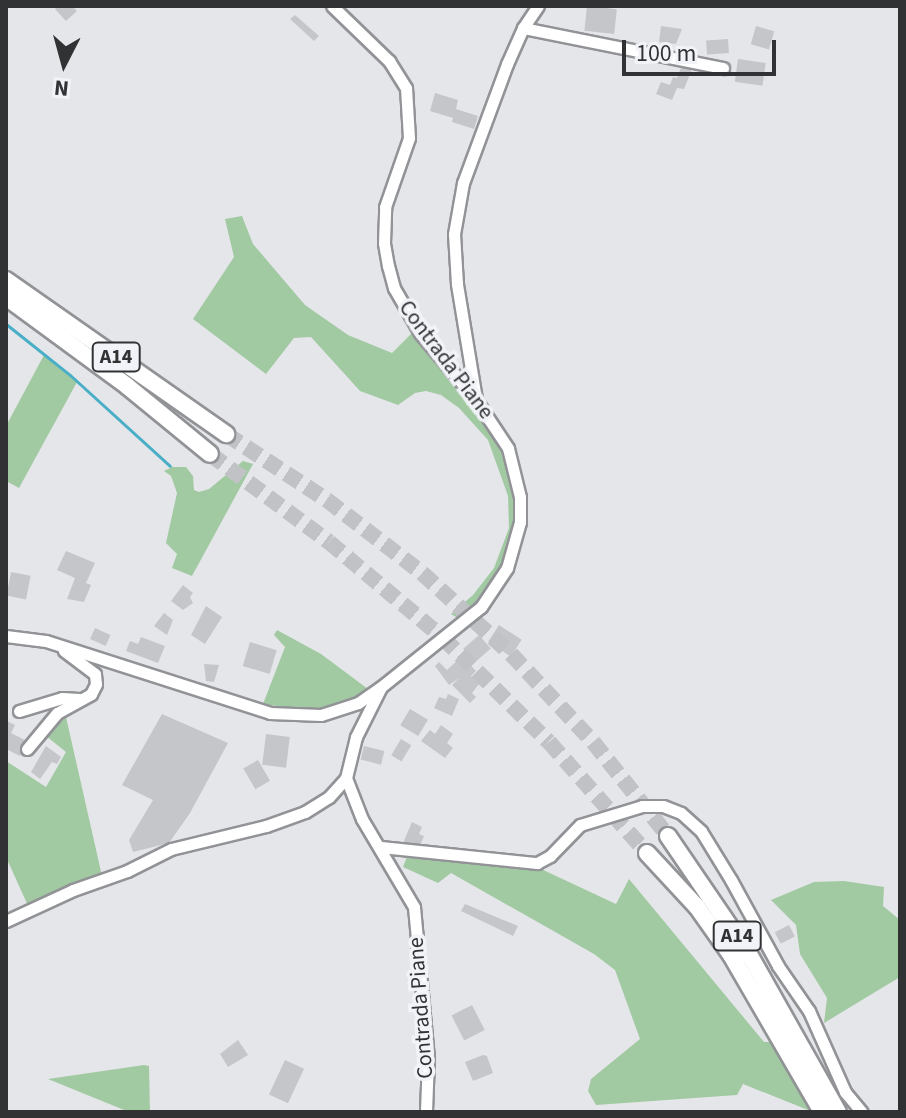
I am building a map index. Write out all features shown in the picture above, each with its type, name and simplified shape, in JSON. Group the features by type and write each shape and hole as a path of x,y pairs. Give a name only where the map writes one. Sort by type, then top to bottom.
{"highway":[{"name":"A14","path":"6,280 226,434"},
{"name":"A14","path":"6,297 127,386 210,454"},
{"name":"A14","path":"668,836 750,956 822,1112"},
{"name":"A14","path":"647,853 697,907 838,1112"}],"street":[{"name":"Contrada Piane","path":"6,636 46,641 278,715 310,717 337,711 381,687 481,607 497,586 515,546 520,497 514,464 497,428 420,333 394,288 388,266 385,207 409,138 406,88 389,61 332,6"},
{"path":"476,400 457,284 454,234 463,183 523,28 538,6"},
{"path":"523,28 723,68"},
{"path":"27,749 57,713 91,694 95,674 46,641"},
{"name":"Contrada Piane","path":"381,687 356,737 346,778 362,819 414,907 428,1059 426,1112"},
{"path":"19,711 62,698 80,699"},
{"path":"6,921 73,890 127,871 171,849 266,826 305,812 329,797 346,778"},
{"path":"381,847 537,863 550,856 580,825 642,806 663,806 681,813 701,831 724,868 778,966 809,1011 835,1073 862,1112"}],"green space":[{"path":"242,216 253,244 305,305 348,335 392,353 412,333 478,410 505,447 516,484 514,536 491,592 461,620 451,614 473,595 494,568 509,528 508,496 488,440 459,408 441,395 426,391 415,393 398,405 360,391 311,337 294,338 266,374 193,319 234,257 225,219"},
{"path":"44,355 77,382 19,488 6,481 6,426"},
{"path":"243,461 253,464 192,576 172,568 177,554 166,543 177,493 171,476 164,471 172,467 186,467 193,476 194,490 199,492 209,489"},
{"path":"277,630 321,654 368,689 348,702 311,711 263,704 285,647 274,635"},
{"path":"66,717 102,876 29,908 6,857 6,761 46,787 66,752 46,736"},
{"path":"408,854 492,860 539,868 616,904 629,879 764,1042 772,1042 813,1112 743,1084 737,1095 596,1105 588,1091 591,1079 640,1039 615,970 594,954 451,873 438,883 403,867"},
{"path":"844,881 884,887 883,906 900,920 900,977 824,1023 827,998 800,954 796,925 771,900 814,882"},
{"path":"149,1066 150,1112 129,1112 48,1079"}],"building":[{"path":"57,6 72,6 77,11 66,21 55,9"},
{"path":"587,6 617,9 614,34 584,31"},
{"path":"295,15 319,36 314,41 290,19"},
{"path":"661,26 682,29 676,44 659,42"},
{"path":"756,26 774,31 769,50 751,44"},
{"path":"728,39 729,53 707,55 706,41"},
{"path":"738,59 766,63 763,86 735,82"},
{"path":"682,65 692,69 684,89 677,88 672,100 656,94 661,82 670,85 673,77 677,78"},
{"path":"435,93 458,100 456,109 478,116 474,129 430,111"},
{"path":"66,551 95,563 86,583 91,585 84,602 67,599 75,578 57,570"},
{"path":"11,572 31,576 26,599 6,596"},
{"path":"183,585 193,593 190,597 193,603 183,610 171,601"},
{"path":"206,606 222,617 205,644 191,635"},
{"path":"164,613 173,620 167,635 154,626"},
{"path":"499,625 522,640 511,656 488,642"},
{"path":"95,628 111,635 106,646 90,639"},
{"path":"479,635 491,649 475,662 463,649"},
{"path":"141,637 165,646 158,663 126,651 130,641 138,644"},
{"path":"250,642 277,650 269,674 243,666"},
{"path":"462,656 476,671 471,676 479,684 472,693 476,697 470,703 452,685 459,678 449,685 435,666 439,662 447,670"},
{"path":"204,664 219,665 214,682 206,681"},
{"path":"448,694 459,699 452,716 434,708 439,697 446,699"},
{"path":"410,709 428,720 418,736 400,725"},
{"path":"162,714 228,743 190,813 169,843 133,852 129,840 153,800 122,785"},
{"path":"7,721 15,725 11,733 27,741 20,756 6,749"},
{"path":"441,725 453,734 447,743 453,748 445,758 421,741 430,730 435,734"},
{"path":"266,734 290,737 286,768 262,765"},
{"path":"401,739 411,745 402,761 391,755"},
{"path":"46,746 61,757 57,764 52,762 40,779 31,772"},
{"path":"364,746 384,751 381,765 361,760"},
{"path":"258,760 270,781 255,789 243,768"},
{"path":"412,822 422,827 419,834 424,836 418,850 403,843"},
{"path":"465,904 518,926 513,936 461,911"},
{"path":"789,925 795,937 781,944 775,932"},
{"path":"472,1005 485,1030 464,1040 452,1015"},
{"path":"238,1040 248,1055 228,1067 220,1054"},
{"path":"487,1056 493,1073 473,1081 465,1062"},
{"path":"285,1060 304,1069 288,1103 269,1094"}],"waterway":[{"path":"6,324 70,375 170,466"}],"tunnel":[{"path":"226,434 327,500 422,573 511,654 593,742 668,836"},
{"path":"210,454 329,542 443,638 549,742 647,853"}]}
